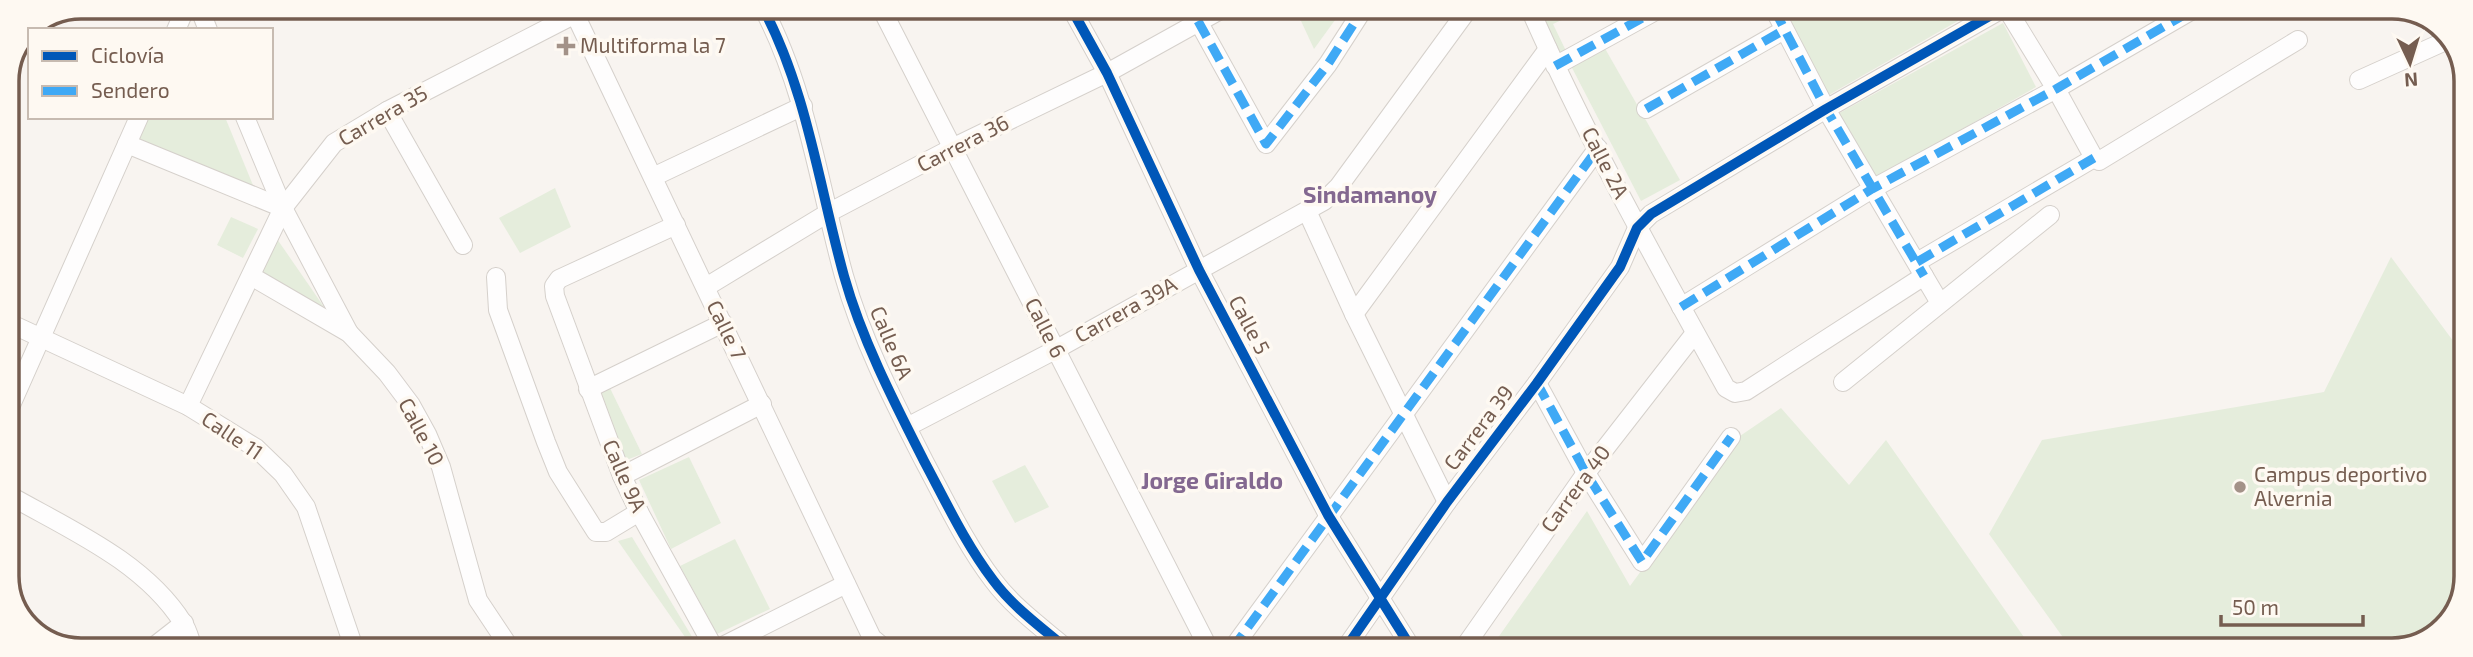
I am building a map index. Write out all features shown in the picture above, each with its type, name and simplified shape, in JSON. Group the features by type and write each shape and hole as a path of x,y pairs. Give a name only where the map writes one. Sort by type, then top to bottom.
{"street":[{"name":"Carrera 35","path":"188,406 283,208 334,143 387,111 561,19"},
{"name":"Calle 7","path":"582,19 653,177 872,638"},
{"name":"Calle 6A","path":"767,19 803,106 845,278 862,329 907,428 965,540 995,582 1022,612 1054,638"},
{"name":"Calle 6","path":"887,19 1203,638"},
{"name":"Calle 5","path":"1077,19 1107,73 1199,270 1328,515 1405,638"},
{"name":"Carrera 36","path":"706,287 828,213 954,147 1107,73 1203,19"},
{"path":"1198,22 1266,144 1328,64 1357,19"},
{"name":"Carrera 39A","path":"907,428 1055,350 1324,201 1339,186 1461,19"},
{"name":"Calle 2A","path":"1534,19 1637,228 1726,388 1735,393 1746,391 1920,269"},
{"path":"1354,314 1552,58 1637,19"},
{"path":"1779,19 1826,109 1940,303"},
{"path":"1637,228 1666,203 1984,19"},
{"path":"2013,19 2094,158 2099,162 2298,40"},
{"path":"1681,307 1872,189 2056,89 2177,19"},
{"path":"1646,109 1784,30"},
{"path":"2359,80 2440,43"},
{"path":"653,177 803,106"},
{"path":"387,111 463,245"},
{"path":"19,387 138,119"},
{"path":"246,119 283,208 349,333"},
{"path":"127,144 283,208"},
{"path":"1240,638 1598,148"},
{"path":"1920,269 2094,158"},
{"path":"1307,211 1354,314 1447,502"},
{"path":"1843,382 2050,215"},
{"name":"Calle 9A","path":"676,225 559,279 554,286 555,296 588,389 622,476 639,512 710,638"},
{"name":"Carrera 39","path":"1353,638 1447,502 1537,383 1619,267 1637,228"},
{"name":"Calle 10","path":"251,276 349,333 387,373 411,405 441,467 478,600 503,638"},
{"path":"496,277 498,310 558,472 596,532 606,532 639,512"},
{"path":"588,389 723,323"},
{"name":"Calle 11","path":"19,328 188,406 256,448 283,474 306,507 351,638"},
{"name":"Carrera 40","path":"1470,638 1586,473 1695,333"},
{"path":"1537,383 1586,473 1642,562 1731,436"},
{"path":"622,476 762,404"},
{"path":"19,501 117,556 152,586 184,624 189,638"},
{"path":"736,638 846,584"},
{"path":"165,638 184,624"}],"green space":[{"path":"1300,19 1336,19 1314,49"},
{"path":"1539,19 1564,19 1553,24 1567,53 1559,61"},
{"path":"1785,19 1961,19 1827,96"},
{"path":"2003,23 2036,87 1874,179 1836,115"},
{"path":"1603,45 1680,180 1641,201 1570,64"},
{"path":"146,119 226,119 257,195 136,142"},
{"path":"555,188 571,227 520,253 499,218"},
{"path":"231,217 258,229 243,258 217,245"},
{"path":"277,239 324,307 255,272"},
{"name":"Campus deportivo Alvernia","path":"2391,257 2454,342 2452,592 2438,617 2430,625 2412,634 2392,638 2063,638 1989,534 2042,440 2324,392"},
{"path":"609,386 642,454 624,461 599,395"},
{"path":"1781,408 1849,485 1886,440 2025,638 1498,638 1587,511 1630,586 1740,436"},
{"path":"689,457 721,523 671,549 639,480"},
{"path":"1025,465 1049,507 1015,523 992,481"},
{"path":"632,537 693,638 686,638 618,541"},
{"path":"735,539 770,609 717,634 680,566"}],"marked path":[{"path":"1198,21 1266,144 1328,64 1357,19"},
{"path":"1555,66 1641,19"},
{"path":"1779,19 1826,109 1924,276"},
{"path":"1681,307 1872,189 2056,89 2177,19"},
{"path":"1646,109 1784,30"},
{"path":"1240,638 1598,148"},
{"path":"1917,262 2094,158"},
{"path":"1537,383 1586,473 1642,562 1731,437"}],"cycle path":[{"path":"768,19 791,72 811,139 851,300 890,393 948,507 983,566 1009,599 1054,638"},
{"path":"1077,19 1107,73 1199,270 1328,515 1405,638"},
{"path":"1353,638 1447,502 1620,267 1637,228 1651,214 1826,109 1984,19"}],"place":[{"name":"Multiforma la 7","path":"566,46"},
{"name":"Campus deportivo Alvernia","path":"2240,487"}],"district":[{"name":"Sindamanoy","path":"1370,195"},
{"name":"Jorge Giraldo","path":"1212,481"}]}
